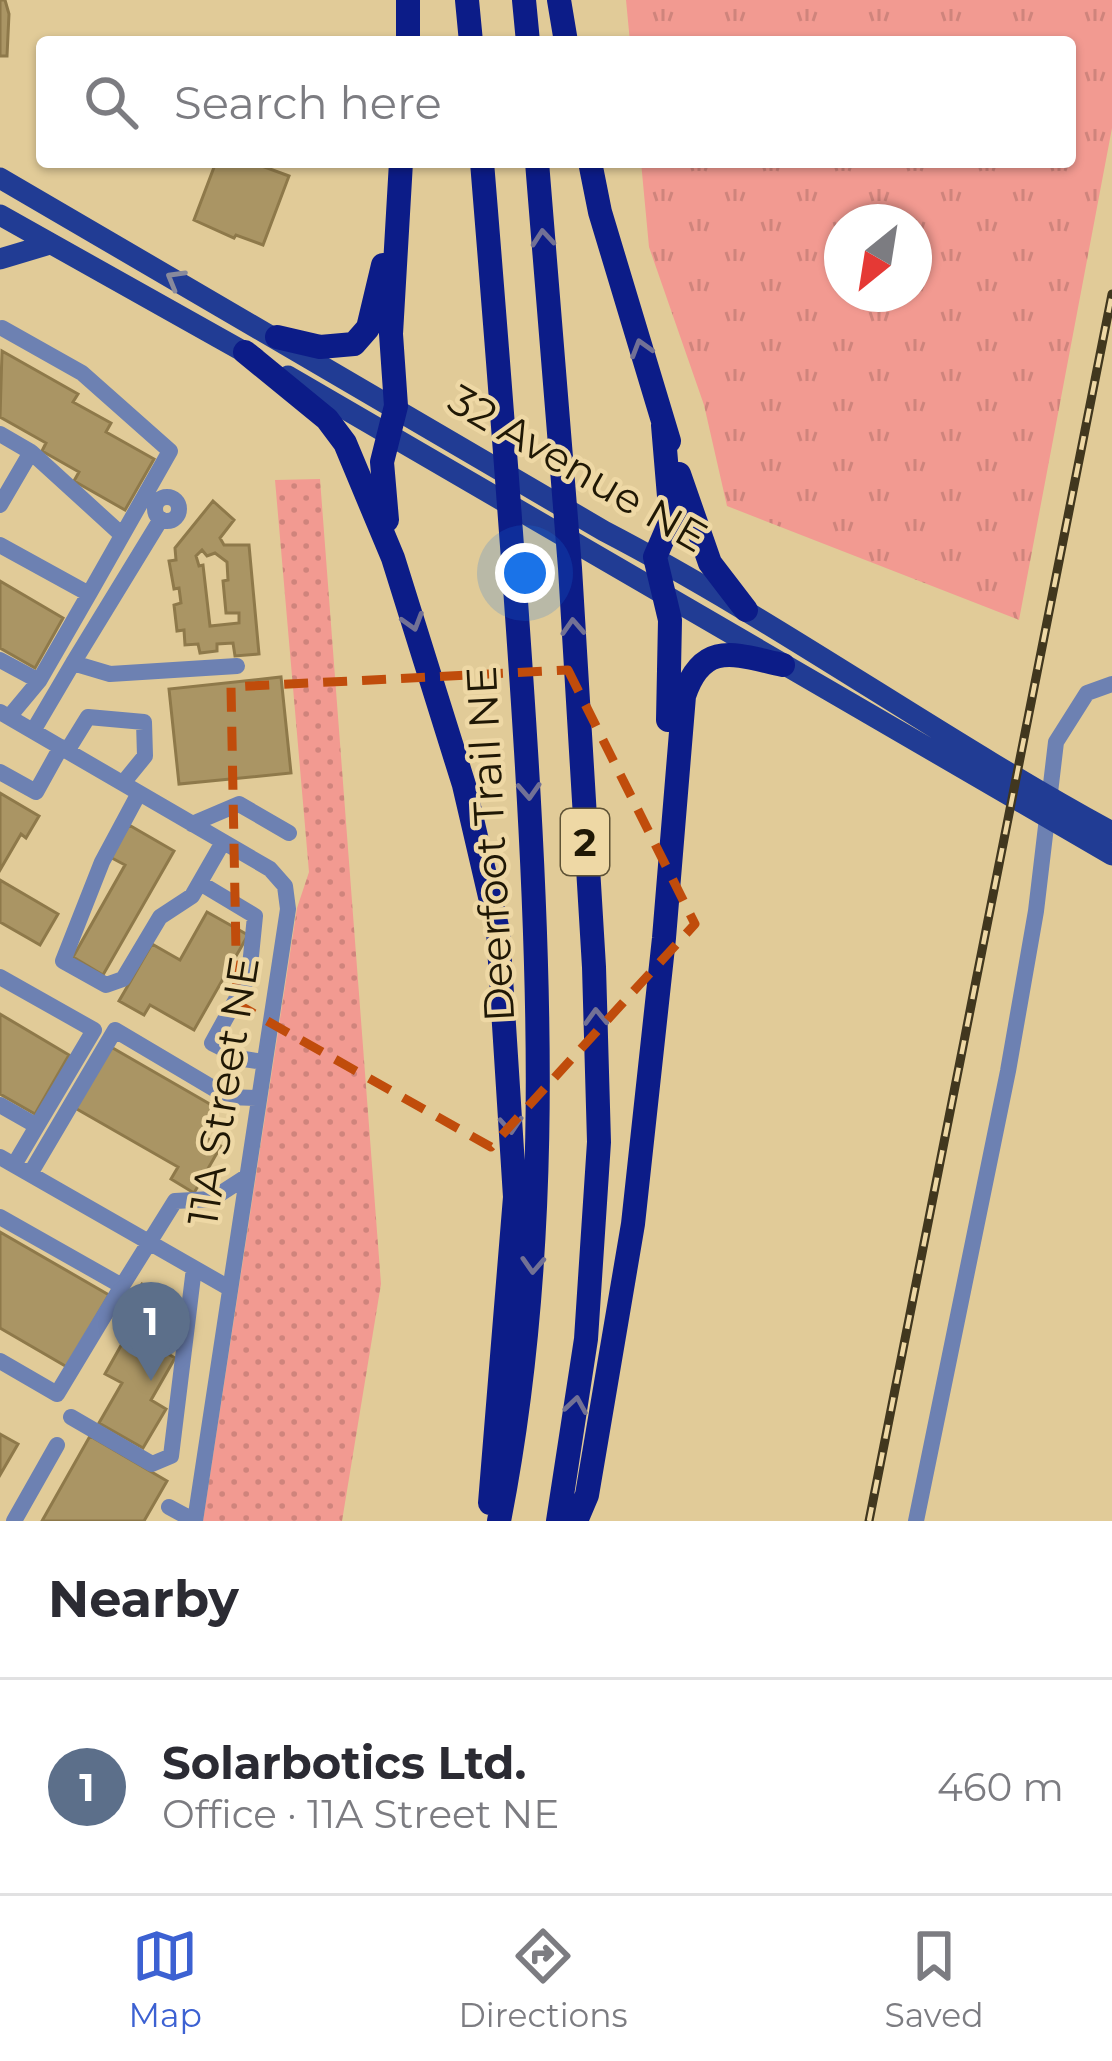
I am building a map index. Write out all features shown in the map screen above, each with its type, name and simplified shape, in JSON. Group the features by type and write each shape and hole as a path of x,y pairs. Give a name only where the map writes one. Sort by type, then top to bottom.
{"highway":[{"path":"408,0 408,36"},
{"path":"467,0 471,36"},
{"path":"524,0 527,36"},
{"path":"560,0 565,36"},
{"path":"277,337 320,347 340,346 354,344 368,328 398,168"},
{"path":"393,558 381,484 396,406 391,334 399,168"},
{"name":"Deerfoot Trail NE","path":"482,168 520,642 538,1015 539,1152 530,1317 494,1521"},
{"name":"2","path":"537,168 570,568 594,968 599,1142 586,1339 558,1521"},
{"path":"591,168 663,425 710,563 746,610"},
{"path":"245,352 326,419 345,443 393,558 464,785 498,931 515,1197 494,1521"},
{"path":"663,425 671,520 655,557 670,620 664,938"},
{"path":"576,1521 587,1495 633,1224 684,696 698,666 722,654 783,665"}],"main road":[{"name":"32 Avenue NE","path":"9,184 746,610 962,756 1077,824 1112,855"},
{"name":"32 Avenue NE","path":"1,218 245,352 783,665 962,756"},
{"path":"0,259 50,244"},
{"name":"32 Avenue NE","path":"1077,824 1112,832"}],"street":[{"path":"1,218 9,184"},
{"path":"0,772 36,792 64,749 88,717 144,722 145,756 131,788 63,961 106,985 123,979 160,917 192,896 223,842 131,788 64,749 3,714 39,682 170,451 82,373 1,329"},
{"path":"0,434 31,452 122,535"},
{"path":"0,505 31,452"},
{"path":"32,731 160,519"},
{"path":"0,545 89,594"},
{"path":"0,660 39,682"},
{"path":"73,663 110,674 237,666"},
{"path":"916,1521 1012,1048 1036,911 1056,742 1087,693 1112,684"},
{"path":"192,824 239,804 289,833"},
{"name":"11A Street NE","path":"195,1521 288,909 285,886 270,869 223,842"},
{"path":"200,883 255,916 249,976 212,1043 244,1059 264,1062"},
{"path":"0,977 94,1030 14,1165"},
{"path":"14,1165 115,1030 228,1097 259,1098"},
{"path":"0,1105 37,1126"},
{"path":"14,1165 229,1288"},
{"path":"0,1361 57,1394 175,1201 212,1199 246,1177"},
{"path":"0,1217 122,1286"},
{"path":"70,1417 152,1464 171,1456 194,1268"},
{"path":"14,1521 57,1444"},
{"path":"169,1507 195,1521"}],"highlighted area":[{"path":"568,670 695,924 491,1147 237,1004 231,687"}],"green space":[{"path":"626,0 1112,0 1112,128 1019,620 727,506 704,405 649,247 642,168 1076,168 1076,36 629,36"},
{"path":"320,479 381,1284 342,1521 203,1521 297,908 309,872 275,480"}],"building":[{"path":"0,0 5,0 9,14 7,56 0,56"},
{"path":"214,168 267,168 289,176 263,245 194,220"},
{"path":"2,351 78,394 73,402 111,423 106,432 154,459 125,510 74,481 79,472 42,451 46,443 0,417"},
{"path":"213,501 234,520 220,538 224,545 249,545 259,654 235,656 233,643 217,644 217,651 200,653 198,644 185,645 184,630 177,631 174,605 181,603 169,561 176,560 175,548","holes":["202,550 207,556 215,553 227,562 228,580 223,581 226,613 239,613 239,623 210,626 203,565 199,566 196,556"]},
{"path":"0,581 63,618 35,668 0,648"},
{"path":"281,677 291,773 179,784 169,689"},
{"path":"0,793 39,816 26,838 21,834 0,870"},
{"path":"129,825 174,851 103,975 73,957 125,865 110,857"},
{"path":"0,880 58,914 40,945 0,922"},
{"path":"207,912 248,935 194,1030 150,1005 144,1015 119,1001 152,944 180,960"},
{"path":"0,1014 69,1055 35,1114 0,1094"},
{"path":"111,1047 215,1107 200,1134 221,1146 194,1193 171,1179 178,1167 75,1108"},
{"path":"0,1232 109,1295 67,1367 0,1328"},
{"path":"142,1284 183,1308 160,1349 175,1358 151,1400 166,1409 143,1448 99,1423 122,1383 105,1374 128,1333 117,1327"},
{"path":"0,1434 18,1444 0,1475"},
{"path":"90,1436 167,1481 144,1521 42,1521"}],"railway":[{"path":"869,1521 1112,294"}],"place":[{"name":"Solarbotics Ltd.","path":"151,1381"}]}
